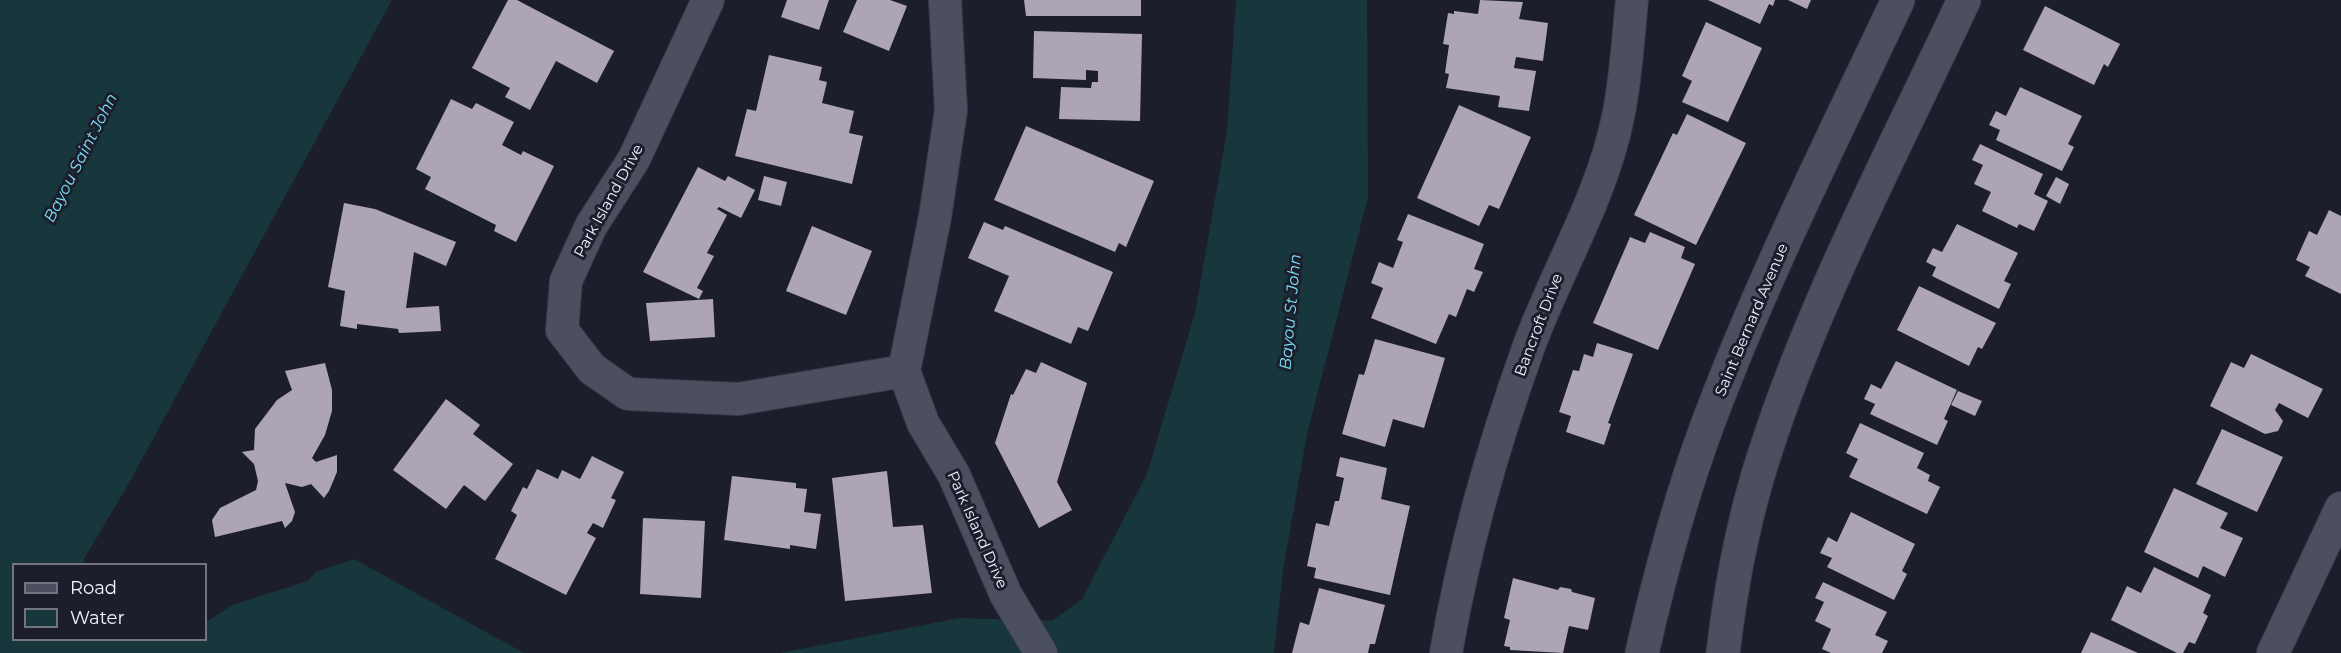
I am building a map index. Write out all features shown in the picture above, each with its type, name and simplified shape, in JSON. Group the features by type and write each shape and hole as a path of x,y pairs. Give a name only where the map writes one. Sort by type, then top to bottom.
{"main road":[{"name":"Saint Bernard Avenue","path":"1642,653 1672,534 1709,419 1760,296 1898,0"},
{"path":"1723,653 1730,595 1758,476 1798,360 1964,0"}],"street":[{"name":"Park Island Drive","path":"708,0 634,159 591,226 566,281 562,330 592,369 628,394 738,399 904,371 923,423 954,475 1006,595 1041,653"},
{"path":"904,371 936,217 951,110 945,0"},
{"name":"Bancroft Drive","path":"1446,653 1456,592 1500,430 1546,302 1599,179 1618,118 1632,0"},
{"path":"2273,653 2341,508"}],"water":[{"name":"Bayou Saint John","path":"0,0 392,0 129,483 84,559 84,563 12,563 12,641 207,641 207,621 232,605 308,581 316,572 354,559 524,653 0,653"},
{"name":"Bayou St John","path":"1236,0 1367,0 1368,197 1307,434 1283,570 1274,653 780,653 960,618 1052,621 1082,599 1147,474 1195,313 1227,131"}],"building":[{"path":"508,0 517,0 614,51 597,83 556,61 530,110 505,97 510,88 472,68"},
{"path":"787,0 829,0 819,30 781,17"},
{"path":"857,0 890,0 907,6 889,51 843,32"},
{"path":"1024,0 1141,0 1141,16 1026,16"},
{"path":"1480,0 1523,2 1519,19 1548,23 1543,61 1516,57 1514,68 1536,71 1529,111 1498,107 1500,96 1446,88 1449,74 1445,73 1449,45 1443,44 1448,13 1454,14 1454,11 1478,14"},
{"path":"1708,0 1775,0 1773,6 1769,4 1760,24"},
{"path":"1788,0 1811,0 1807,9"},
{"path":"2045,6 2120,44 2108,67 2104,64 2094,85 2023,50"},
{"path":"1706,22 1762,48 1728,122 1682,102 1692,81 1682,76"},
{"path":"1034,31 1142,34 1140,121 1059,119 1061,87 1091,88 1092,82 1098,82 1098,71 1086,70 1086,80 1033,78"},
{"path":"769,55 822,67 819,80 827,82 822,103 854,111 849,133 863,136 852,184 735,156 747,109 756,111"},
{"path":"2020,87 2082,116 2068,144 2074,147 2062,171 1996,140 2000,130 1989,125 1996,111 2006,116"},
{"path":"451,99 472,109 476,103 514,122 502,145 521,155 523,151 554,166 516,242 494,231 496,225 425,189 431,177 416,169"},
{"path":"1459,105 1531,137 1499,209 1489,205 1479,226 1417,198"},
{"path":"1687,114 1746,143 1696,245 1634,215 1673,133 1677,135"},
{"path":"1026,126 1154,181 1126,247 1119,243 1115,252 994,200"},
{"path":"1980,144 2043,174 2034,194 2048,201 2034,231 2019,224 2017,228 1982,211 1991,192 1974,184 1983,165 1972,160"},
{"path":"698,167 725,181 728,176 755,190 741,218 719,207 717,209 727,215 707,253 714,256 697,288 703,291 699,299 643,272"},
{"path":"764,176 787,182 781,206 758,200"},
{"path":"2056,177 2069,184 2060,204 2046,196"},
{"path":"344,203 375,209 456,242 446,266 414,252 406,308 439,306 441,331 399,333 398,329 357,324 357,329 340,326 345,291 328,287"},
{"path":"2329,210 2341,216 2341,294 2305,276 2310,267 2296,260 2309,231 2317,235"},
{"path":"1408,214 1484,244 1474,269 1483,272 1474,292 1467,289 1456,317 1449,314 1436,344 1371,318 1383,288 1371,283 1379,262 1393,268 1403,242 1397,240"},
{"path":"984,222 1003,230 1005,226 1113,272 1088,331 1078,327 1071,344 994,311 1009,276 968,258"},
{"path":"1957,224 2018,253 2004,281 2011,284 1999,309 1932,276 1936,267 1926,262 1933,248 1942,252"},
{"path":"812,226 872,251 846,315 786,291"},
{"path":"1650,232 1685,247 1681,258 1695,264 1658,350 1593,323 1630,237 1645,243"},
{"path":"1919,286 1996,323 1982,349 1978,347 1969,366 1897,330"},
{"path":"713,299 715,337 650,341 646,303"},
{"path":"1375,339 1445,358 1424,428 1393,419 1385,447 1342,434 1359,374 1364,375"},
{"path":"1597,343 1633,354 1608,423 1611,424 1604,445 1566,432 1571,416 1559,412 1573,370 1579,371 1584,354 1593,357"},
{"path":"2251,354 2323,389 2308,418 2279,403 2275,410 2283,421 2278,431 2265,434 2210,406 2231,362 2244,368"},
{"path":"1896,361 1957,390 1944,419 1948,421 1937,445 1870,414 1875,404 1864,399 1871,384 1881,389"},
{"path":"1041,362 1087,383 1057,482 1072,510 1039,528 995,443 1011,394 1013,395 1026,369 1036,373"},
{"path":"325,363 332,390 332,411 325,435 312,458 316,462 337,455 337,472 329,491 324,498 311,484 302,487 285,483 295,512 292,521 285,528 282,521 215,537 212,520 220,508 256,490 258,481 254,464 242,452 254,450 255,429 277,400 292,390 285,371"},
{"path":"1958,391 1982,401 1975,416 1951,405"},
{"path":"446,399 480,425 473,434 513,464 485,501 464,485 446,509 393,470"},
{"path":"1860,423 1924,453 1917,468 1930,475 1928,481 1940,487 1927,514 1849,477 1858,459 1846,453"},
{"path":"2222,429 2283,457 2257,512 2196,484"},
{"path":"592,456 624,472 611,498 616,500 603,528 593,523 587,533 596,538 566,595 495,559 517,515 511,511 523,487 527,489 537,469 558,479 562,470 580,479"},
{"path":"1340,457 1387,468 1381,499 1410,506 1390,595 1314,578 1316,568 1307,566 1316,523 1329,526 1335,501 1339,501 1344,478 1336,476"},
{"path":"887,471 893,527 923,525 932,593 845,601 832,478"},
{"path":"732,476 796,483 796,488 807,489 804,512 821,514 816,549 790,545 790,549 724,540"},
{"path":"2174,488 2228,513 2220,528 2243,538 2225,577 2203,566 2198,578 2144,552"},
{"path":"1851,512 1915,544 1902,571 1907,574 1894,600 1827,567 1832,558 1820,553 1828,537 1837,542"},
{"path":"643,518 705,521 701,598 640,594"},
{"path":"2154,567 2211,595 2203,613 2208,616 2195,644 2189,642 2183,653 2177,653 2111,620 2127,586 2141,593"},
{"path":"1513,578 1558,590 1560,587 1571,589 1572,592 1595,598 1588,630 1569,626 1563,653 1510,650 1510,647 1504,646 1510,620 1504,618"},
{"path":"1823,582 1887,612 1875,635 1888,641 1882,653 1831,653 1822,649 1831,629 1815,621 1824,602 1815,598"},
{"path":"1319,588 1385,605 1375,644 1370,644 1368,653 1292,653 1300,622 1309,625"},
{"path":"2091,632 2138,653 2081,653"}]}
